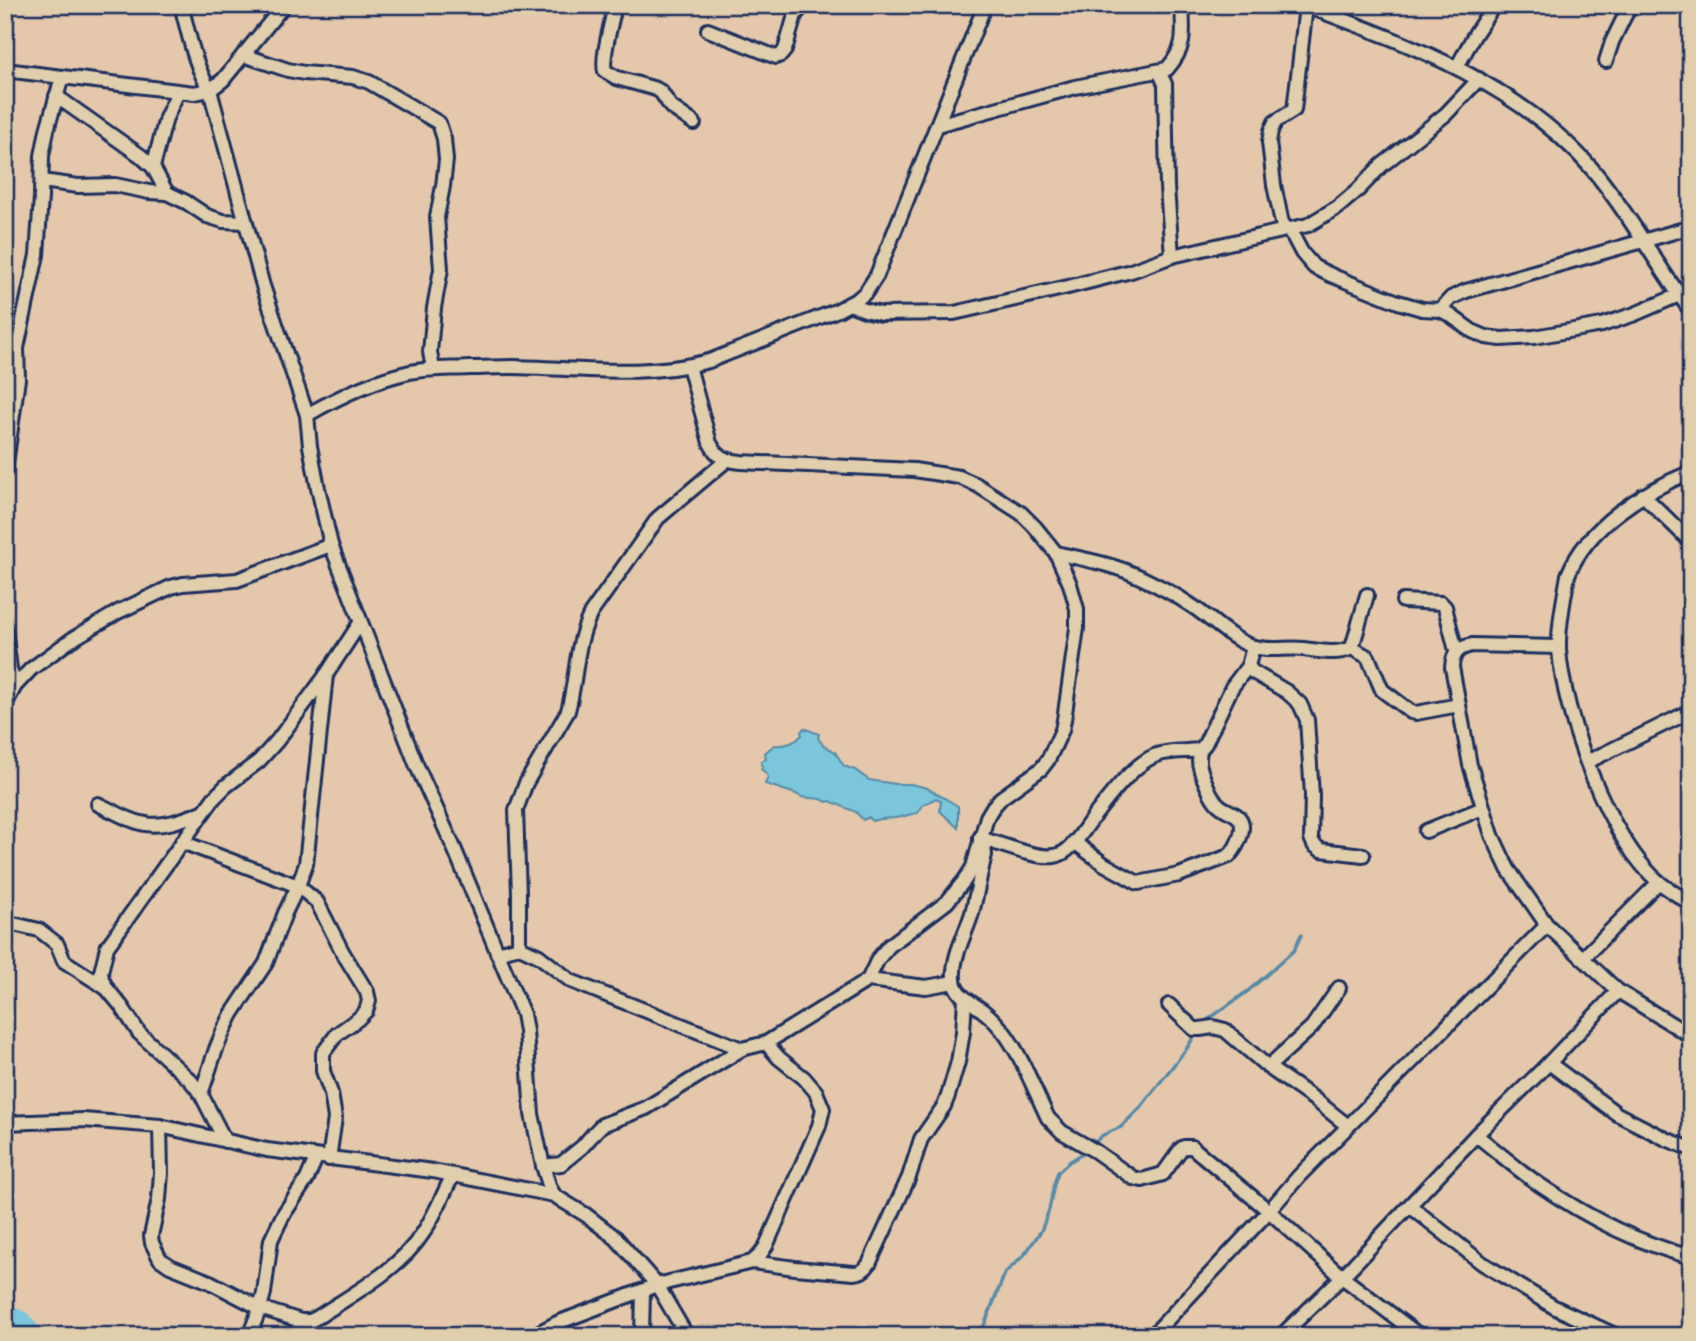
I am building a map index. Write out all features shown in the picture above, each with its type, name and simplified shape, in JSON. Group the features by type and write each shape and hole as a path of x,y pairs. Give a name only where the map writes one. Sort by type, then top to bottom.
{"street":[{"path":"181,5 197,64 211,90 267,299 307,415 310,446 331,545 416,764 523,1014 532,1114 543,1166 554,1195"},
{"path":"5,70 124,83 178,92 211,90 223,80 284,5"},
{"path":"615,5 602,63 605,71 617,78 656,89 671,107 694,123"},
{"path":"708,30 776,57 785,50 795,16 804,5"},
{"path":"307,415 367,384 410,372 433,369 511,367 603,372 690,366 709,361 849,304 866,292 877,275 985,5"},
{"path":"937,125 1075,88 1167,69 1174,61 1183,41 1182,5"},
{"path":"1457,67 1494,5"},
{"path":"1606,61 1630,5"},
{"path":"1678,295 1619,320 1534,337 1501,339 1472,331 1440,310 1422,309 1398,302 1314,267 1282,223 1269,142 1275,122 1294,110 1305,6 1411,46 1457,67 1535,115 1593,170 1691,311"},
{"path":"243,55 288,71 354,77 369,82 439,123 446,160 437,217 441,269 430,352 433,369"},
{"path":"1159,71 1165,84 1167,187 1172,256"},
{"path":"5,471 18,379 17,348 37,256 42,156 62,76"},
{"path":"849,304 881,314 954,313 1131,271 1172,256 1308,225 1338,207 1358,190 1381,166 1446,114 1479,79"},
{"path":"153,167 166,118 178,92"},
{"path":"56,96 141,156 153,167 167,193"},
{"path":"42,181 78,186 115,185 167,193 207,216 223,221 246,222"},
{"path":"1440,310 1451,298 1466,291 1691,227"},
{"path":"543,1166 561,1164 582,1147 602,1125 646,1108 742,1049 766,1042 868,980 889,946 947,902 964,881 973,867 987,817 1001,798 1048,761 1065,720 1077,609 1067,576 1055,552 1021,513 977,485 959,477 914,470 727,460 716,454 709,443 690,366"},
{"path":"519,947 516,810 526,783 568,710 584,627 658,518 727,460"},
{"path":"1691,472 1643,495 1592,537 1568,575 1559,647 1563,684 1573,722 1611,816 1634,855 1659,882 1691,904"},
{"path":"1643,495 1691,542"},
{"path":"10,685 71,640 118,612 171,587 237,580 331,545"},
{"path":"1055,552 1106,564 1136,575 1190,604 1254,647 1347,651 1352,648 1367,595"},
{"path":"1403,601 1441,603 1445,607 1456,651 1452,667 1470,765 1492,835 1508,869 1547,925 1618,991 1691,1036"},
{"path":"225,1141 201,1094 139,1033 108,990 101,972 107,947 203,812 220,792 258,761 277,741 360,623"},
{"path":"5,629 10,668 10,685 5,705"},
{"path":"1456,651 1472,645 1559,647"},
{"path":"1074,842 1104,864 1138,883 1179,875 1230,856 1242,829 1241,821 1238,816 1215,802 1200,767 1200,750 1232,687 1248,666 1254,647"},
{"path":"1352,648 1368,657 1382,690 1411,712 1459,705"},
{"path":"1248,666 1253,672 1287,692 1300,704 1307,720 1312,795 1311,838 1314,845 1321,850 1363,855"},
{"path":"201,1094 223,1032 266,963 306,864 326,674"},
{"path":"1587,762 1691,711"},
{"path":"980,838 1040,856 1061,855 1138,765 1157,755 1200,750"},
{"path":"98,804 130,820 153,826 180,821 203,812"},
{"path":"1426,831 1483,808"},
{"path":"980,838 985,855 972,913 957,953 954,982 965,999 984,1011 1000,1026 1013,1045 1048,1118 1062,1132 1096,1151 1133,1178 1142,1180 1163,1174 1184,1147 1192,1147 1269,1211 1342,1278 1420,1336"},
{"path":"182,842 298,886 317,902 343,954 367,992 369,1001 366,1011 337,1034 321,1058 335,1118 323,1158 283,1215 271,1240 264,1293 249,1336"},
{"path":"1583,958 1659,882"},
{"path":"5,922 39,930 57,944 64,961 108,990"},
{"path":"1152,1336 1299,1176 1547,925"},
{"path":"498,953 519,947 539,956 571,981 742,1049"},
{"path":"868,980 926,987 954,982"},
{"path":"1268,1067 1312,1027 1339,988"},
{"path":"1281,1336 1342,1278 1476,1135 1618,991"},
{"path":"531,1336 556,1323 657,1285 752,1262 860,1273 865,1269 909,1177 921,1139 948,1096 958,1062 965,999"},
{"path":"1169,1005 1197,1029 1213,1027 1225,1030 1268,1067 1348,1126"},
{"path":"752,1262 766,1245 819,1126 823,1109 816,1092 804,1078 779,1058 766,1042"},
{"path":"1549,1063 1618,1114 1691,1149"},
{"path":"6,1121 83,1120 160,1126 267,1150 453,1175 554,1195 586,1214 616,1238 657,1285 687,1336"},
{"path":"160,1126 159,1199 151,1236 154,1250 164,1264 210,1282 260,1308 301,1321 310,1321"},
{"path":"1476,1135 1540,1185 1589,1215 1636,1238 1691,1257"},
{"path":"290,1336 364,1286 404,1255 427,1227 453,1175"},
{"path":"1410,1206 1482,1263 1554,1307 1617,1336"},
{"path":"642,1336 643,1291"}],"water":[{"path":"804,728 819,734 818,738 823,745 835,752 844,766 869,780 927,788 958,806 958,828 940,811 941,801 936,798 923,805 918,813 872,821 869,817 863,820 856,812 830,801 801,797 765,784 768,777 761,769 761,761 766,759 765,753 774,745 786,745 796,740 802,735"}],"waterway":[{"path":"1202,1024 1271,971 1294,950 1301,935"},
{"path":"1093,1144 1103,1135 1121,1127 1141,1107 1196,1033"},
{"path":"980,1336 1005,1273 1025,1254 1041,1231 1058,1172 1087,1151"},
{"path":"5,1314 21,1322 33,1336"}]}
